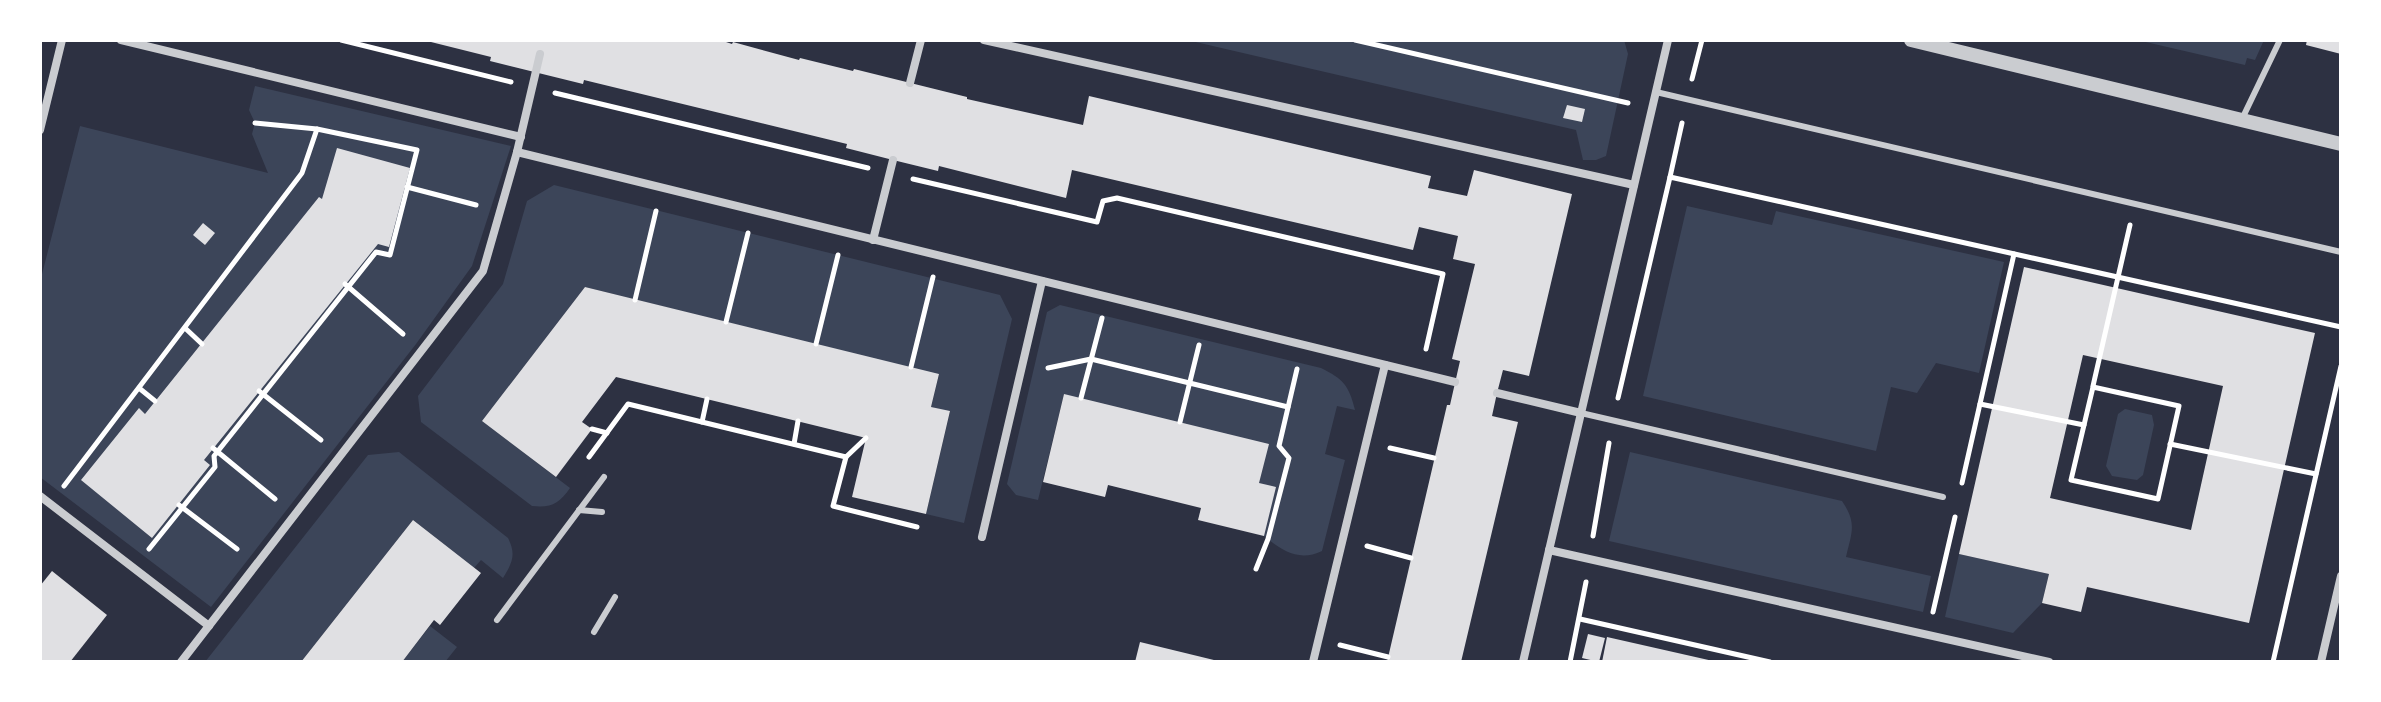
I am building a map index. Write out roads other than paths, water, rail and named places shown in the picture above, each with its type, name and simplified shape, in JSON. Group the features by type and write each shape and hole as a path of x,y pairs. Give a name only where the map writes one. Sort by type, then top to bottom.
{"street":[{"path":"40,130 62,40"},
{"path":"121,40 521,137"},
{"path":"910,83 921,40"},
{"path":"984,40 1634,185"},
{"path":"1523,662 1668,40"},
{"path":"1911,40 2341,144"},
{"path":"181,662 483,271 521,137 540,54"},
{"path":"517,152 1455,382"},
{"path":"873,240 893,160"},
{"path":"982,537 1042,281"},
{"path":"1313,662 1385,365"},
{"path":"1497,393 1581,413"},
{"path":"40,496 209,626"},
{"path":"1549,550 2049,662"},
{"path":"2321,662 2337,608 2341,576"}],"lane":[{"path":"2242,119 2280,40"},
{"path":"1656,92 2341,252"},
{"path":"1581,413 1943,497"},
{"path":"497,620 604,477"},
{"path":"579,510 602,512"},
{"path":"594,632 615,597"}]}
